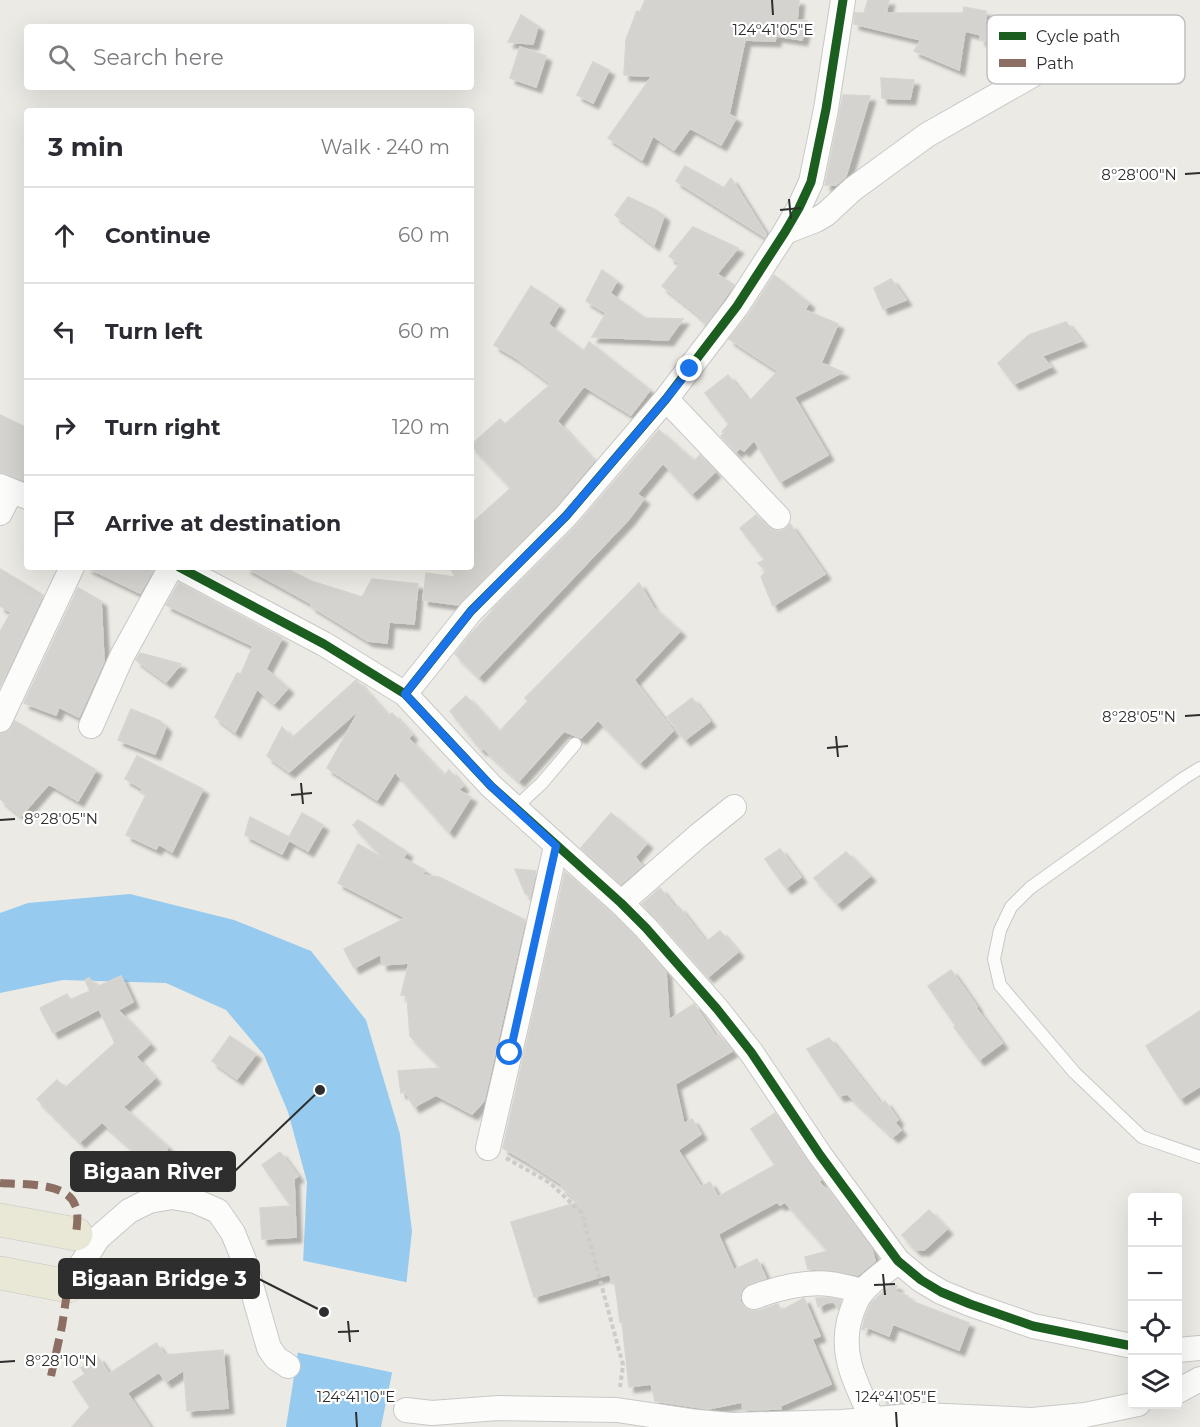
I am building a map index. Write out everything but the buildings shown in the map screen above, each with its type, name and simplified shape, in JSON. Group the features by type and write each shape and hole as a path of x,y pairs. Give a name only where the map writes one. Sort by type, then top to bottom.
{"main road":[{"path":"0,1220 76,1234"},
{"path":"0,1273 68,1286"}],"street":[{"path":"405,694 471,611 566,516 666,399 738,306 785,232 811,182 826,109 843,0"},
{"path":"785,232 826,214 853,189 927,135 1017,84"},
{"path":"666,399 778,517"},
{"path":"0,513 13,492"},
{"path":"0,720 71,570"},
{"path":"91,726 122,656 169,570"},
{"path":"185,570 324,644 405,694 491,786 646,928 724,1017 751,1052 820,1155 898,1261 921,1280 941,1292 970,1304 1033,1326 1128,1345"},
{"path":"621,903 734,807"},
{"path":"488,1148 556,846"},
{"path":"68,1286 98,1239 129,1211 149,1201 172,1197 195,1201 218,1211 233,1233 244,1260 269,1348 276,1358 288,1366"},
{"path":"874,1423 849,1365 846,1349 847,1331 855,1303 863,1291 898,1261"},
{"path":"754,1297 775,1289 801,1284 830,1284 863,1291"},
{"path":"1182,1350 1200,1348"},
{"path":"1182,1389 1200,1379"},
{"path":"406,1410 432,1413 498,1408 617,1410 732,1425 874,1423 923,1415 1032,1420 1085,1415 1128,1406"}],"lane":[{"path":"514,808 542,783 575,744"},
{"path":"1200,768 1030,888 1011,906 1000,930 994,959 1000,985 1074,1072 1142,1137 1200,1157"}],"path":[{"path":"488,1148 550,1183 582,1213 623,1365 617,1410"}],"water":[{"path":"130,894 234,920 311,951 366,1020 400,1134 412,1231 402,1324 381,1427 286,1427 299,1345 307,1182 288,1112 264,1055 226,1010 166,983 63,980 0,993 0,913 28,903"}],"pier":[{"path":"300,1260 410,1283 405,1324 395,1373 295,1352"}],"marked path":[{"path":"0,1183 53,1188 70,1197 76,1208 76,1234"},
{"path":"51,1376 68,1286"}],"cycle path":[{"path":"405,694 471,611 566,516 666,399 737,306 785,232 811,182 826,109 843,0"},
{"path":"185,570 324,644 405,694 491,786 646,928 717,1009 751,1052 820,1155 898,1261 921,1280 941,1292 970,1304 1033,1326 1128,1345"}],"place":[{"name":"Bigaan River","path":"320,1090"},
{"name":"Bigaan Bridge 3","path":"324,1312"}],"route":[{"path":"510,1053 556,846 491,786 405,694 471,611 566,516 690,369"}]}
